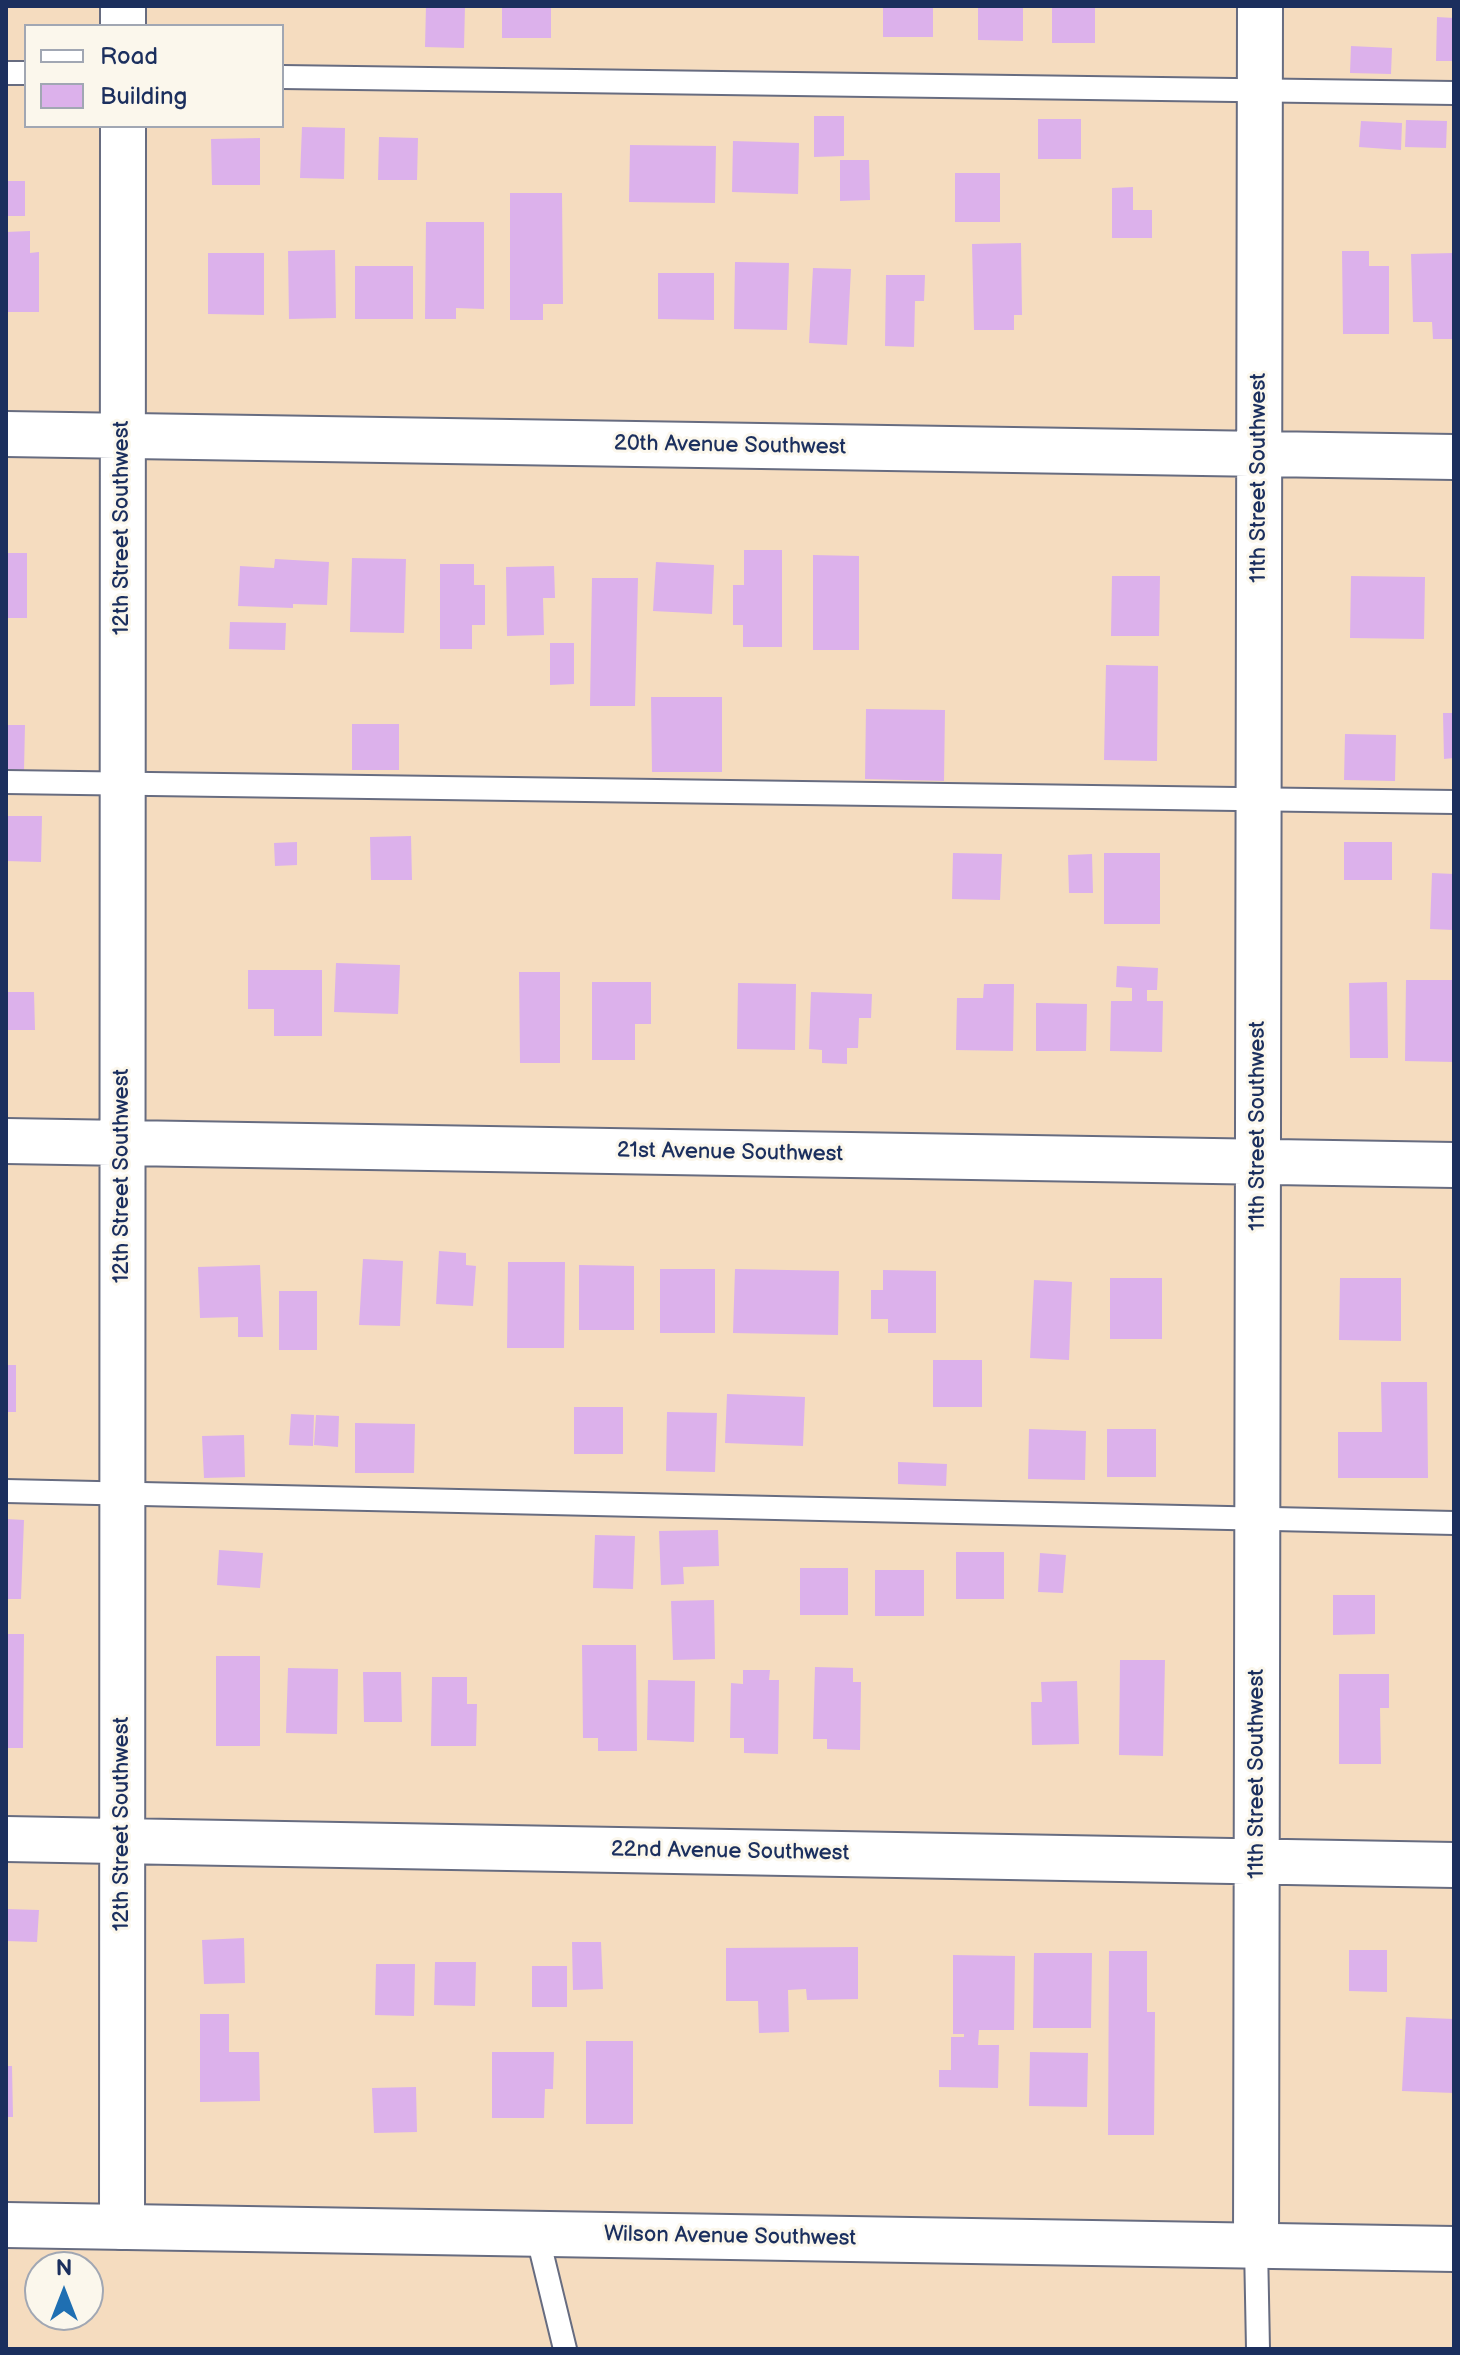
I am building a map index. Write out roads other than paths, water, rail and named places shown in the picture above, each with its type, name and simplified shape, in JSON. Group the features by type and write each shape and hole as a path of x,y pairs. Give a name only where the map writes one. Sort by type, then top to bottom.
{"street":[{"name":"11th Street Southwest","path":"1256,2246 1260,6"},
{"name":"12th Street Southwest","path":"122,2227 123,128"},
{"name":"20th Avenue Southwest","path":"6,434 1454,457"},
{"name":"21st Avenue Southwest","path":"6,1141 1454,1165"},
{"name":"22nd Avenue Southwest","path":"6,1839 1454,1865"},
{"name":"Wilson Avenue Southwest","path":"6,2225 1454,2249"}],"lane":[{"path":"284,77 1454,93"},
{"path":"6,782 1454,802"},
{"path":"6,1491 1454,1523"},
{"path":"537,2234 565,2349"},
{"path":"1256,2246 1258,2349"}]}
